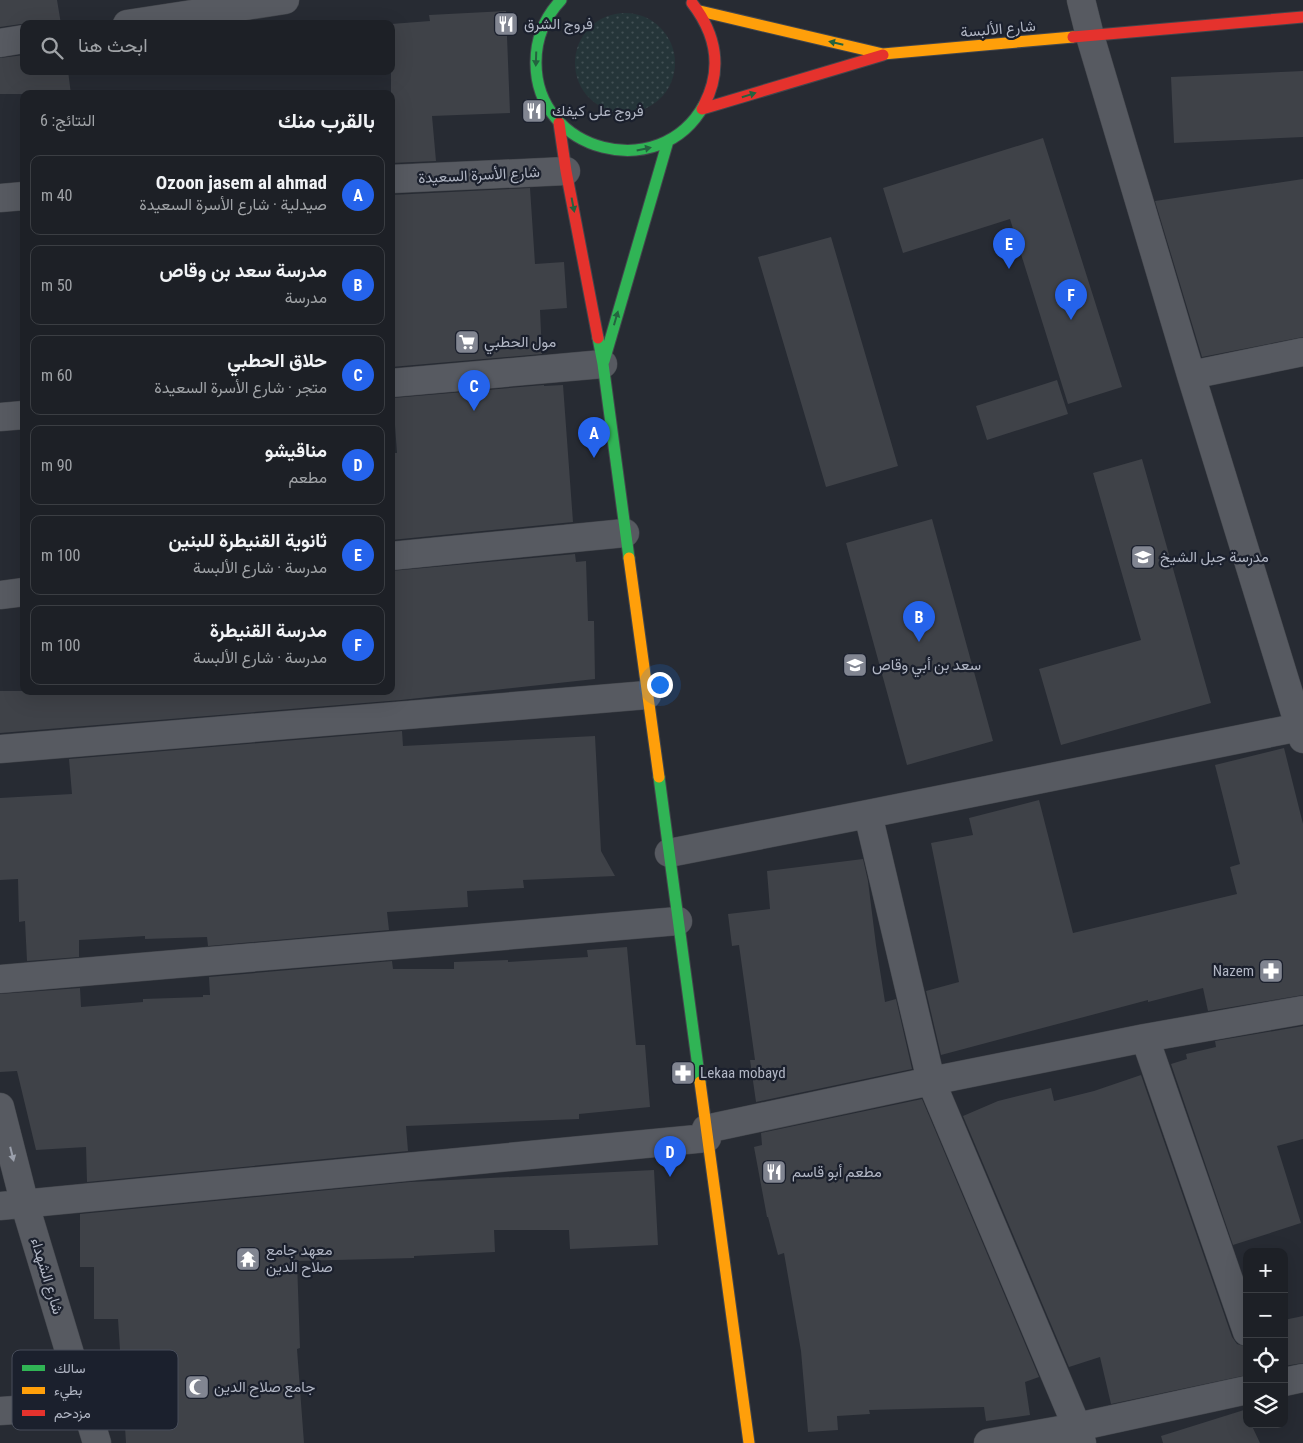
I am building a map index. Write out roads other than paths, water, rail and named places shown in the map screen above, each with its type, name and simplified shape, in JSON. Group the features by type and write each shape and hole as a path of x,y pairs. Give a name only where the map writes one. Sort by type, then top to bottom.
{"street":[{"path":"153,20 285,0"},
{"path":"561,0 543,25 537,45 536,66 539,87 547,106 559,123 577,138 599,148 622,152 646,149 668,141 688,128 702,109 713,86 716,60 712,35 700,11 690,0"},
{"path":"669,853 1302,733 1191,375 1090,36 1082,0"},
{"path":"541,8 543,25"},
{"name":"شارع الألبسة","path":"700,11 884,54 1303,17"},
{"path":"0,43 20,40"},
{"path":"702,109 884,54"},
{"path":"559,123 566,171 603,364 749,1443"},
{"path":"603,364 668,141"},
{"name":"شارع الأسرة السعيدة","path":"395,179 566,171"},
{"path":"0,198 20,196"},
{"path":"1191,375 1303,352"},
{"path":"395,383 603,364"},
{"path":"0,417 20,415"},
{"path":"395,556 625,533"},
{"path":"0,595 20,592"},
{"path":"0,749 648,695"},
{"path":"868,814 931,1081 1079,1435"},
{"path":"0,979 678,921"},
{"path":"12,1206 707,1133 931,1081 1145,1038 1303,1010"},
{"path":"1145,1038 1243,1320"},
{"name":"شارع الشهداء","path":"0,1107 12,1206 66,1350"},
{"path":"1288,1381 1303,1378"},
{"path":"988,1443 1079,1435 1243,1391"},
{"name":"شارع الشهداء","path":"94,1430 97,1443"}],"place":[{"name":"فروج الشرق","path":"506,24"},
{"name":"فروج على كيفك","path":"534,111"},
{"name":"ثانوية القنيطرة للبنين","path":"1009,269"},
{"name":"مدرسة القنيطرة","path":"1071,320"},
{"name":"مول الحطبي","path":"467,342"},
{"name":"حلاق الحطبي","path":"474,411"},
{"name":"Ozoon jasem al ahmad","path":"594,458"},
{"name":"مدرسة جبل الشيخ","path":"1143,557"},
{"name":"مدرسة سعد بن وقاص","path":"919,642"},
{"name":"سعد بن أبي وقاص","path":"855,665"},
{"name":"Nazem","path":"1271,971"},
{"name":"Lekaa mobayd","path":"683,1073"},
{"name":"مطعم أبو قاسم","path":"774,1172"},
{"name":"مناقيشو","path":"670,1177"},
{"name":"معهد جامع صلاح الدين","path":"248,1259"},
{"name":"جامع صلاح الدين","path":"197,1387"}]}
